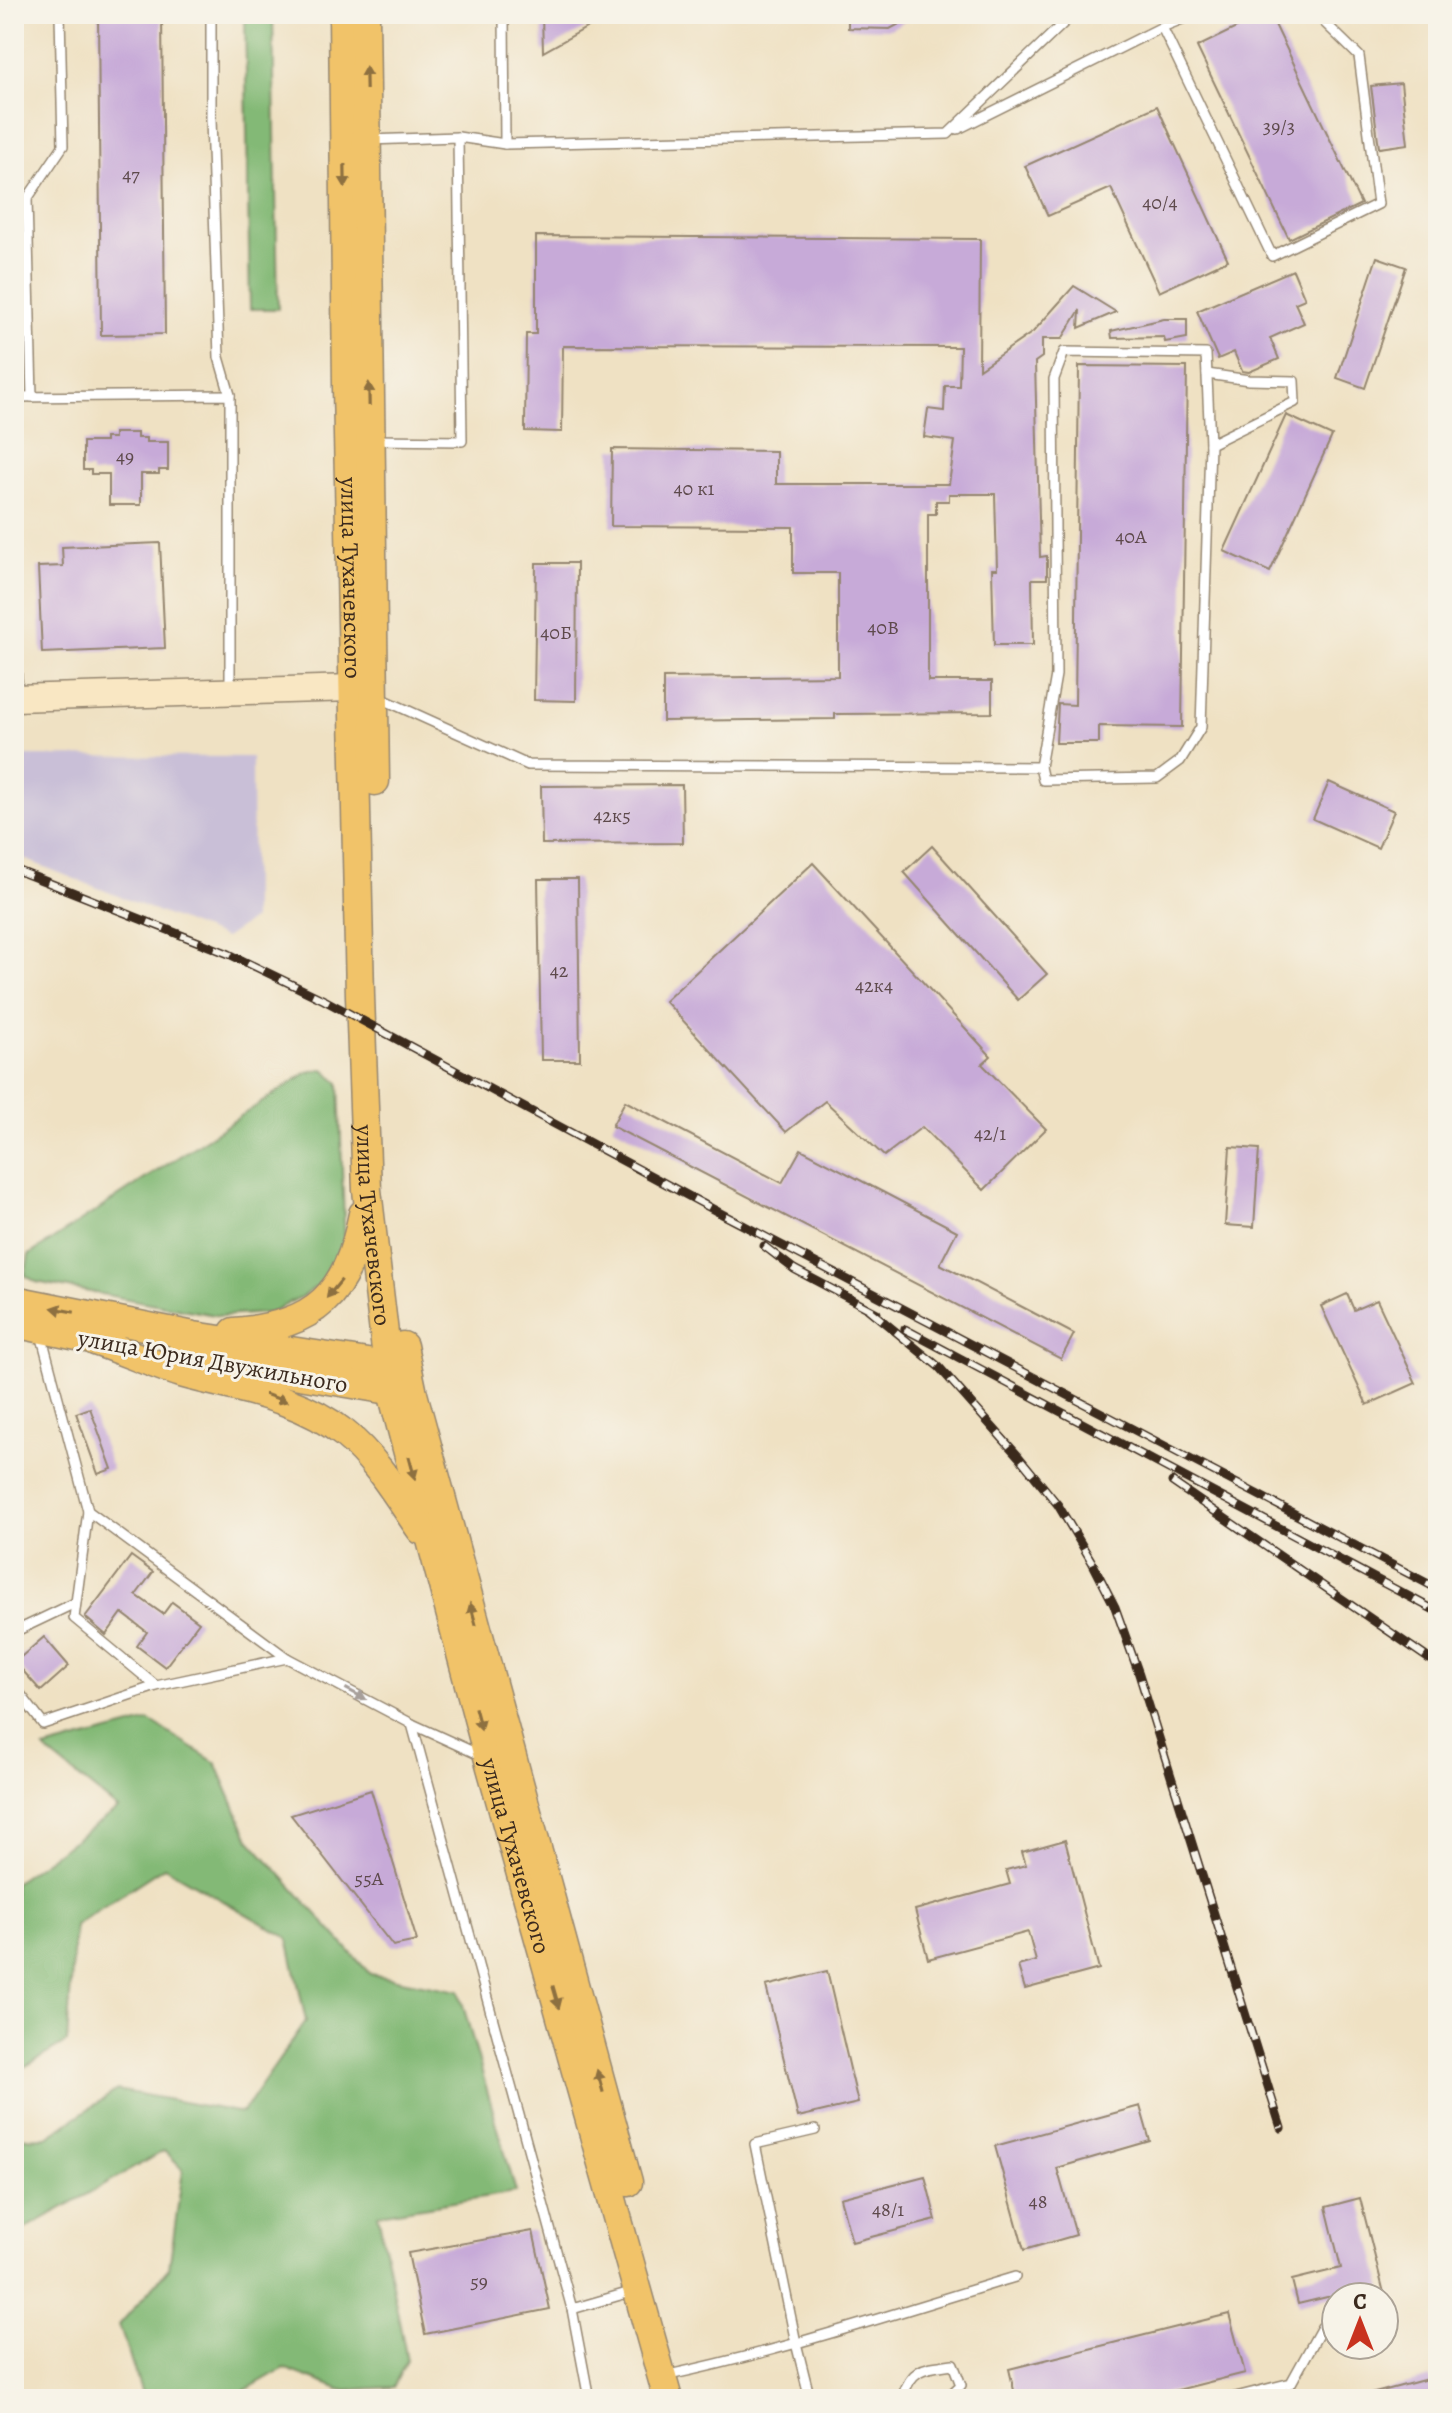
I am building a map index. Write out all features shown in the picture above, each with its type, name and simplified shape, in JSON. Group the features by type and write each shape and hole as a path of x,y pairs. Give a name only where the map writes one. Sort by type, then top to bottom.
{"main road":[{"name":"улица Тухачевского","path":"343,14 356,140"},
{"name":"улица Тухачевского","path":"365,14 356,140 364,692 385,1175 398,1309 400,1380 674,2387"},
{"name":"улица Тухачевского","path":"364,692 360,996 367,1190 400,1380 433,1547 489,1760 638,2290 674,2387"},
{"path":"194,1336 267,1329 299,1318 318,1307 340,1283 357,1241 367,1190"},
{"name":"улица Юрия Двужильного","path":"14,1300 400,1380"},
{"name":"улица Юрия Двужильного","path":"27,1326 95,1341 400,1380"},
{"path":"95,1341 179,1372 272,1396 318,1414 370,1458 433,1547"}],"street":[{"path":"16,698 230,691 364,692"}],"lane":[{"path":"32,397 27,199 63,146 60,14"},
{"path":"211,14 211,119 219,357 230,395 230,691"},
{"path":"504,14 505,144"},
{"path":"948,134 1073,14"},
{"path":"356,140 458,137 505,144 948,134 1162,27 1195,14"},
{"path":"1162,27 1272,256 1378,204 1359,56 1316,14"},
{"path":"359,440 462,441 458,137"},
{"path":"14,199 27,199"},
{"path":"1064,352 1206,354 1207,374 1210,444 1201,727 1180,761 1157,778 1043,780 1040,767 1056,675 1054,379 1064,352"},
{"path":"1207,374 1249,380 1294,381 1295,402 1210,444"},
{"path":"14,397 230,395"},
{"path":"14,626 16,698"},
{"path":"364,692 528,765 1040,767"},
{"path":"27,1326 88,1511 74,1618 156,1686"},
{"path":"88,1511 287,1658 412,1724 489,1760"},
{"path":"14,1632 75,1603"},
{"path":"14,1686 43,1724 156,1686 287,1658"},
{"path":"412,1724 572,2309 589,2399"},
{"path":"810,2399 755,2144 815,2130"},
{"path":"674,2387 796,2343 1015,2277"},
{"path":"572,2309 638,2290"},
{"path":"1228,2399 1291,2383 1320,2331"},
{"path":"904,2397 908,2379 920,2369 953,2364 961,2385 947,2398 933,2399"},
{"path":"886,2399 919,2399"}],"shaded area":[{"path":"14,756 252,757 253,919 225,938 14,855"}],"green space":[{"path":"245,14 273,14 278,309 250,309"},
{"path":"324,1069 339,1083 345,1250 330,1277 303,1296 269,1313 220,1316 36,1282 25,1275 29,1255 308,1072"},
{"path":"150,1721 216,1763 249,1839 370,1974 459,1991 516,2192 378,2214 407,2360 393,2387 342,2390 284,2368 230,2399 144,2399 119,2325 169,2268 183,2170 164,2151 14,2235 14,2138 47,2137 117,2090 242,2113 306,2021 288,1938 164,1867 75,1925 67,2042 26,2066 14,2068 14,1883 118,1809 44,1749"}],"building":[{"path":"98,14 162,14 165,334 101,335"},
{"path":"542,14 611,14 543,52"},
{"path":"848,14 918,14 890,29 848,28"},
{"path":"1270,14 1361,204 1289,239 1197,47"},
{"path":"1401,83 1408,144 1379,148 1371,86"},
{"path":"1157,106 1228,260 1159,292 1111,188 1048,216 1025,166"},
{"path":"536,236 980,239 979,369 1033,332 1074,286 1116,312 1079,328 1080,310 1062,339 1042,339 1042,357 1035,362 1040,557 1047,556 1047,579 1032,579 1033,645 994,645 992,569 997,569 995,494 949,494 949,501 936,501 936,514 928,514 928,681 992,681 992,713 835,714 835,719 663,721 663,678 838,676 838,573 793,573 793,527 611,526 612,449 776,451 776,484 949,484 955,441 924,437 928,409 944,411 945,386 959,386 960,347 563,346 562,432 525,431 526,334 536,334"},
{"path":"1377,257 1406,267 1365,388 1337,378"},
{"path":"1293,270 1305,299 1295,303 1304,323 1270,338 1279,359 1249,372 1242,371 1234,352 1218,359 1197,311"},
{"path":"1164,319 1187,319 1187,338 1165,342 1164,337 1112,338 1111,331"},
{"path":"1079,366 1187,367 1182,727 1099,726 1099,743 1056,743 1058,704 1075,705"},
{"path":"1286,415 1332,436 1270,572 1224,551"},
{"path":"114,433 137,433 137,438 146,438 146,442 168,442 168,470 159,470 159,474 141,474 141,505 109,505 109,474 91,474 91,470 83,470 83,442 105,442 105,438 114,438"},
{"path":"160,543 165,648 42,653 38,567 63,566 62,547"},
{"path":"536,563 577,563 576,701 534,700"},
{"path":"1329,782 1394,811 1378,848 1313,819"},
{"path":"682,785 683,843 542,844 541,786"},
{"path":"932,846 1047,974 1018,1000 904,872"},
{"path":"813,863 991,1056 982,1064 1046,1129 984,1190 922,1127 884,1156 825,1101 786,1132 665,1001"},
{"path":"538,879 578,879 580,1060 541,1060"},
{"path":"625,1101 782,1183 801,1149 957,1231 940,1264 1074,1334 1061,1359 612,1126"},
{"path":"1230,1147 1259,1149 1254,1227 1225,1225"},
{"path":"1347,1294 1354,1310 1377,1300 1416,1383 1367,1405 1321,1306"},
{"path":"90,1408 112,1469 98,1474 76,1413"},
{"path":"131,1556 153,1572 136,1595 163,1614 172,1602 199,1622 165,1667 137,1646 147,1632 122,1613 106,1635 85,1617"},
{"path":"44,1637 69,1666 41,1691 15,1662"},
{"path":"371,1790 417,1941 393,1946 291,1815"},
{"path":"1065,1840 1099,1969 1025,1989 1018,1966 1036,1961 1028,1932 928,1959 915,1910 1010,1884 1006,1870 1026,1865 1022,1852"},
{"path":"827,1971 858,2103 798,2117 766,1986"},
{"path":"1140,2106 1150,2141 1057,2168 1076,2235 1024,2250 995,2146"},
{"path":"925,2176 936,2220 852,2242 840,2198"},
{"path":"1360,2198 1381,2281 1320,2281 1320,2299 1298,2304 1292,2280 1341,2268 1326,2207"},
{"path":"533,2231 550,2309 425,2334 408,2253"},
{"path":"1229,2314 1245,2373 1142,2399 1016,2399 1009,2369"},
{"path":"1431,2378 1437,2399 1372,2399 1371,2394"}],"railway":[{"path":"14,869 229,954 324,1000 722,1214 1438,1589"},
{"path":"764,1246 794,1269 877,1313"},
{"path":"868,1309 939,1367 1019,1457 1058,1505 1115,1607 1139,1674 1281,2128"},
{"path":"905,1329 1438,1612"},
{"path":"1172,1482 1438,1665"}]}
